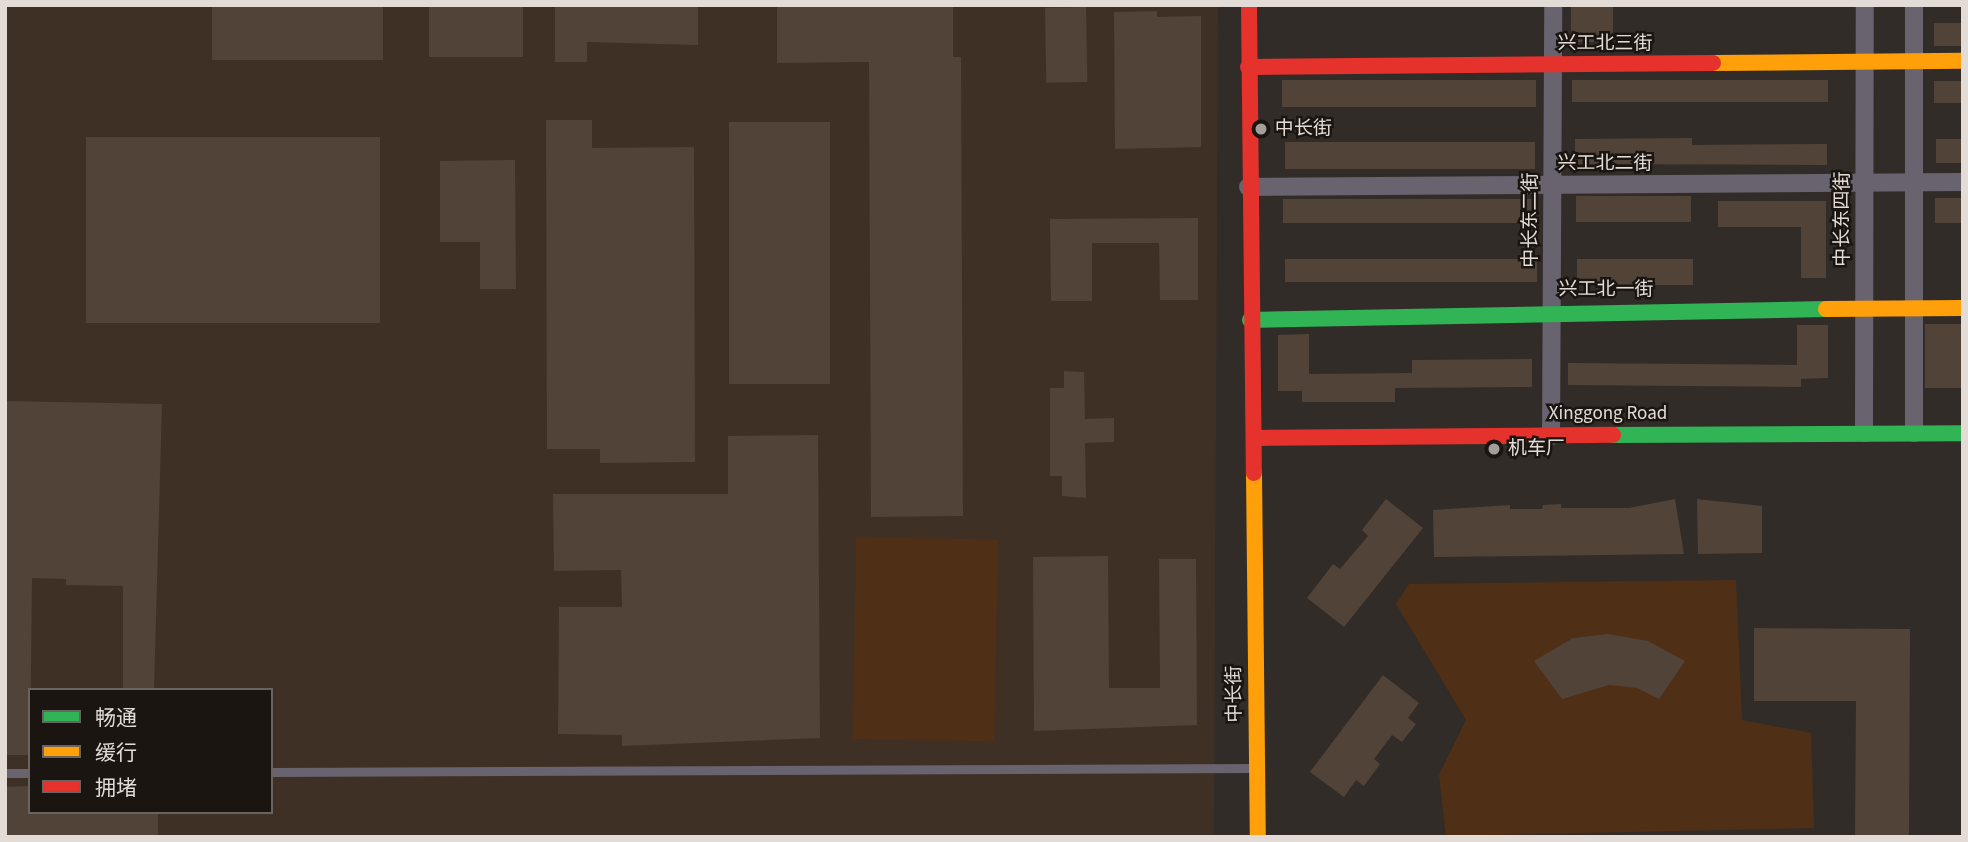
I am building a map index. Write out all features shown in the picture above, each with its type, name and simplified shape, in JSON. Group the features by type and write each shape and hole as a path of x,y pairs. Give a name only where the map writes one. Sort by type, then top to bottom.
{"street":[{"name":"中长街","path":"1249,5 1248,187 1254,438 1258,837"},
{"name":"中长东二街","path":"1551,436 1553,5"},
{"name":"中长东四街","path":"1864,433 1865,5"},
{"path":"1914,5 1914,433"},
{"name":"兴工北三街","path":"1248,67 1864,64 1963,61"},
{"name":"兴工北二街","path":"1248,187 1963,182"},
{"name":"兴工北一街","path":"1250,320 1552,311 1963,308"},
{"name":"Xinggong Road","path":"1254,438 1963,433"}],"lane":[{"path":"273,772 1257,768"},
{"path":"5,773 28,773"}],"shaded area":[{"path":"5,5 1218,5 1214,837 5,837"},
{"path":"856,537 998,539 994,741 852,739"},
{"path":"1736,580 1742,720 1811,733 1814,828 1446,836 1439,775 1466,720 1396,604 1409,584"}],"building":[{"path":"212,5 383,5 383,60 212,60"},
{"path":"429,5 523,5 523,57 429,57"},
{"path":"555,5 698,5 698,45 587,42 587,62 555,62"},
{"path":"777,5 953,5 953,57 961,57 963,516 871,517 869,62 777,63"},
{"path":"1571,5 1613,5 1613,42 1571,42"},
{"path":"1086,7 1087,82 1046,83 1045,8"},
{"path":"1157,11 1157,17 1201,16 1201,147 1115,149 1114,12"},
{"path":"1934,23 1963,23 1963,46 1934,46"},
{"path":"1282,80 1536,80 1536,107 1282,107"},
{"path":"1572,80 1828,80 1828,102 1572,102"},
{"path":"1934,81 1963,81 1963,103 1934,103"},
{"path":"546,120 592,120 592,148 694,147 695,462 600,463 600,449 547,449"},
{"path":"729,122 830,122 830,384 729,384"},
{"path":"86,137 380,137 380,323 86,323"},
{"path":"1692,138 1692,145 1827,144 1827,165 1575,164 1575,139"},
{"path":"1936,139 1963,139 1963,163 1936,163"},
{"path":"1285,142 1535,142 1535,169 1285,169"},
{"path":"515,160 516,289 480,289 480,242 440,242 440,161"},
{"path":"1576,196 1691,196 1691,222 1576,222"},
{"path":"1935,198 1963,198 1963,223 1935,223"},
{"path":"1283,199 1537,199 1537,223 1283,223"},
{"path":"1718,201 1826,201 1826,278 1801,278 1801,227 1718,227"},
{"path":"1198,218 1198,300 1160,300 1159,243 1092,243 1092,301 1051,301 1050,219"},
{"path":"1285,259 1537,259 1537,282 1285,282"},
{"path":"1577,259 1693,259 1693,285 1577,285"},
{"path":"1925,324 1963,324 1963,388 1925,388"},
{"path":"1797,325 1828,325 1828,378 1801,379 1801,387 1568,385 1568,363 1797,365"},
{"path":"1309,334 1309,374 1412,373 1412,360 1532,359 1532,387 1395,388 1395,402 1302,402 1302,391 1278,391 1278,335"},
{"path":"1064,371 1084,372 1085,419 1114,418 1114,442 1085,443 1086,498 1062,496 1062,476 1050,476 1050,388 1064,388"},
{"path":"5,401 162,404 154,688 123,688 123,586 66,585 66,579 32,578 28,755 5,755"},
{"path":"818,435 820,738 622,746 622,735 558,734 559,607 622,607 621,570 554,571 553,494 728,494 728,436"},
{"path":"1386,499 1423,528 1344,627 1307,598 1333,564 1340,569 1368,536 1362,530"},
{"path":"1675,499 1684,554 1434,557 1433,510 1510,505 1510,509 1542,509 1543,505 1561,504 1561,508 1629,508"},
{"path":"1697,499 1762,506 1762,553 1698,554"},
{"path":"1108,556 1109,688 1160,688 1159,559 1196,559 1197,725 1034,731 1033,557"},
{"path":"1754,628 1910,629 1909,837 1855,837 1856,701 1754,701"},
{"path":"1608,634 1648,641 1685,661 1659,699 1637,688 1609,685 1562,699 1534,661 1573,638"},
{"path":"1383,675 1419,703 1408,718 1416,724 1402,742 1392,735 1374,759 1380,764 1364,786 1356,780 1344,797 1310,772"},
{"path":"28,786 28,814 158,814 158,837 5,837 5,787"}],"traffic: fast":[{"path":"1250,320 1826,309"},
{"path":"1613,435 1963,433"}],"traffic: slow":[{"path":"1713,63 1963,61"},
{"path":"1826,309 1963,308"},
{"path":"1254,473 1258,837"}],"traffic: jam":[{"path":"1249,5 1254,473"},
{"path":"1248,67 1713,63"},
{"path":"1254,438 1613,435"}],"place":[{"name":"中长街","path":"1261,129"},
{"name":"机车厂","path":"1494,449"}]}
